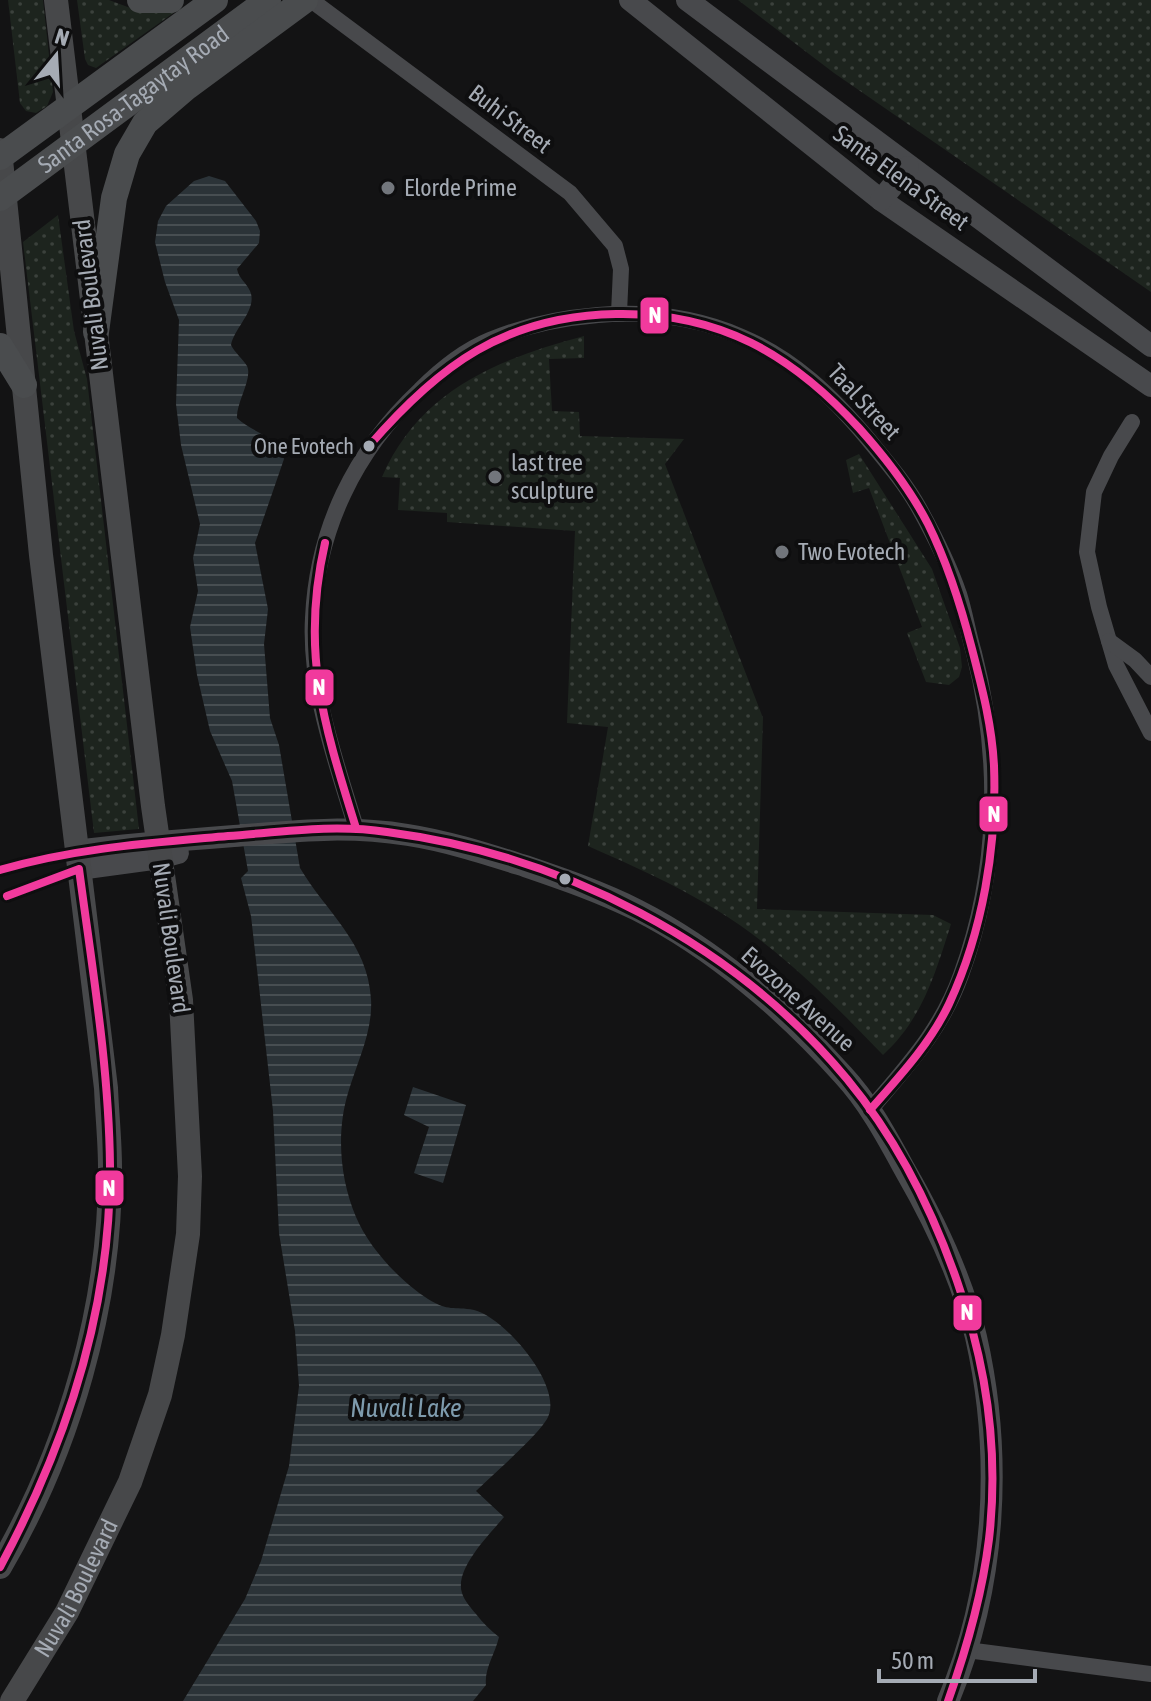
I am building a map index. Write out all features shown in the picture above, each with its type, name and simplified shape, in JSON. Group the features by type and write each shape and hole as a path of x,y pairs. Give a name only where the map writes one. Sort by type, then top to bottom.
{"main road":[{"name":"Nuvali Boulevard","path":"12,1701 67,1612 130,1482 160,1395 173,1335 188,1234 189,1116 181,1000 158,849 56,0"},
{"path":"140,0 171,0"},
{"name":"Santa Rosa-Tagaytay Road","path":"0,157 215,0"},
{"name":"Santa Rosa-Tagaytay Road","path":"3,196 268,0"},
{"path":"96,332 114,198 135,139 145,123 161,107 305,0"},
{"path":"191,57 257,36"},
{"path":"0,150 41,555 106,1088 110,1168 106,1239 96,1310 83,1366 63,1430 34,1501 0,1567"},
{"path":"0,346 24,385"}],"street":[{"name":"Buhi Street","path":"311,0 570,193 615,246 621,269 619,313"},
{"name":"Santa Elena Street","path":"630,0 881,200 1151,386"},
{"name":"Santa Elena Street","path":"687,0 1151,346"},
{"path":"881,200 908,167"},
{"name":"Taal Street","path":"356,828 318,687 312,619 316,582 331,519 341,494 369,446 403,405 455,360 489,340 566,317 661,314 704,323 774,352 821,387 847,412 894,469 919,507 959,594 983,687 992,750 990,844 981,911 960,978 931,1038 870,1110"},
{"path":"1132,422 1094,492 1087,552 1116,665 1151,733"},
{"path":"1109,641 1135,660 1151,677"},
{"name":"Evozone Avenue","path":"78,860 229,836 320,828 356,828 409,835 480,853 559,878 640,912 700,949 770,1004 846,1077 870,1110 937,1231 962,1291 976,1337 989,1422 991,1506 981,1594 967,1650 948,1701"},
{"path":"967,1650 1151,1674"}],"shaded area":[{"path":"8,0 43,0 53,92 47,106 36,113 26,111 20,103"},
{"path":"77,0 109,0 133,9 179,9 96,68 88,65 85,59"},
{"path":"738,0 1151,0 1151,292 834,73"},
{"path":"58,215 74,331 87,379 139,829 94,833 23,242"},
{"path":"584,336 584,358 549,359 552,411 579,412 580,436 684,439 665,464 763,718 757,909 933,915 951,924 933,978 918,1010 897,1041 883,1055 804,976 738,924 684,891 588,846 608,727 567,723 575,531 447,522 447,513 398,510 400,478 382,477 398,447 418,422 440,400 465,382 522,356"},
{"path":"859,454 932,569 960,648 962,667 959,677 949,685 926,682 907,633 922,627 869,488 853,493 846,460"}],"water":[{"name":"Nuvali Lake","path":"209,176 225,181 256,221 260,231 259,243 237,269 252,298 231,345 248,371 237,418 277,445 284,459 255,543 268,609 264,644 270,718 279,745 300,868 354,945 368,979 371,999 367,1035 344,1108 341,1140 346,1187 362,1229 386,1263 417,1292 435,1303 474,1310 500,1325 515,1338 539,1371 550,1404 548,1417 536,1433 476,1491 504,1517 475,1552 463,1573 461,1584 468,1604 499,1637 488,1667 486,1685 473,1701 183,1701 245,1599 261,1561 289,1466 299,1386 295,1331 279,1233 273,1111 251,916 241,878 248,871 232,781 210,731 190,627 198,591 193,558 200,524 181,445 176,404 179,320 155,242 158,221 166,206 194,181"},
{"path":"413,1087 466,1105 443,1183 414,1173 429,1127 404,1115"}],"transit line":[{"name":"N","path":"369,446 422,391 449,369 477,350 508,335 540,324 576,317 653,315 720,330 751,342 779,359 833,402 869,439 896,474 928,524 959,601 989,721 994,766 993,827 979,918 949,1004 913,1060 870,1110"},
{"name":"N","path":"325,543 318,582 315,654 334,755 356,828"},
{"name":"N","path":"0,870 85,851 170,841 308,830 387,832 452,844 517,861 579,884 640,913 697,947 752,986 802,1030 847,1079 881,1125 911,1175 947,1254 976,1344 988,1408 992,1506 978,1601 948,1701"},
{"name":"N","path":"0,1567 46,1472 80,1373 103,1271 110,1166 103,1054 79,869 7,896"}],"place":[{"name":"Elorde Prime","path":"388,188"},
{"name":"One Evotech","path":"369,446"},
{"name":"last tree sculpture","path":"495,477"},
{"name":"Two Evotech","path":"782,552"}]}
